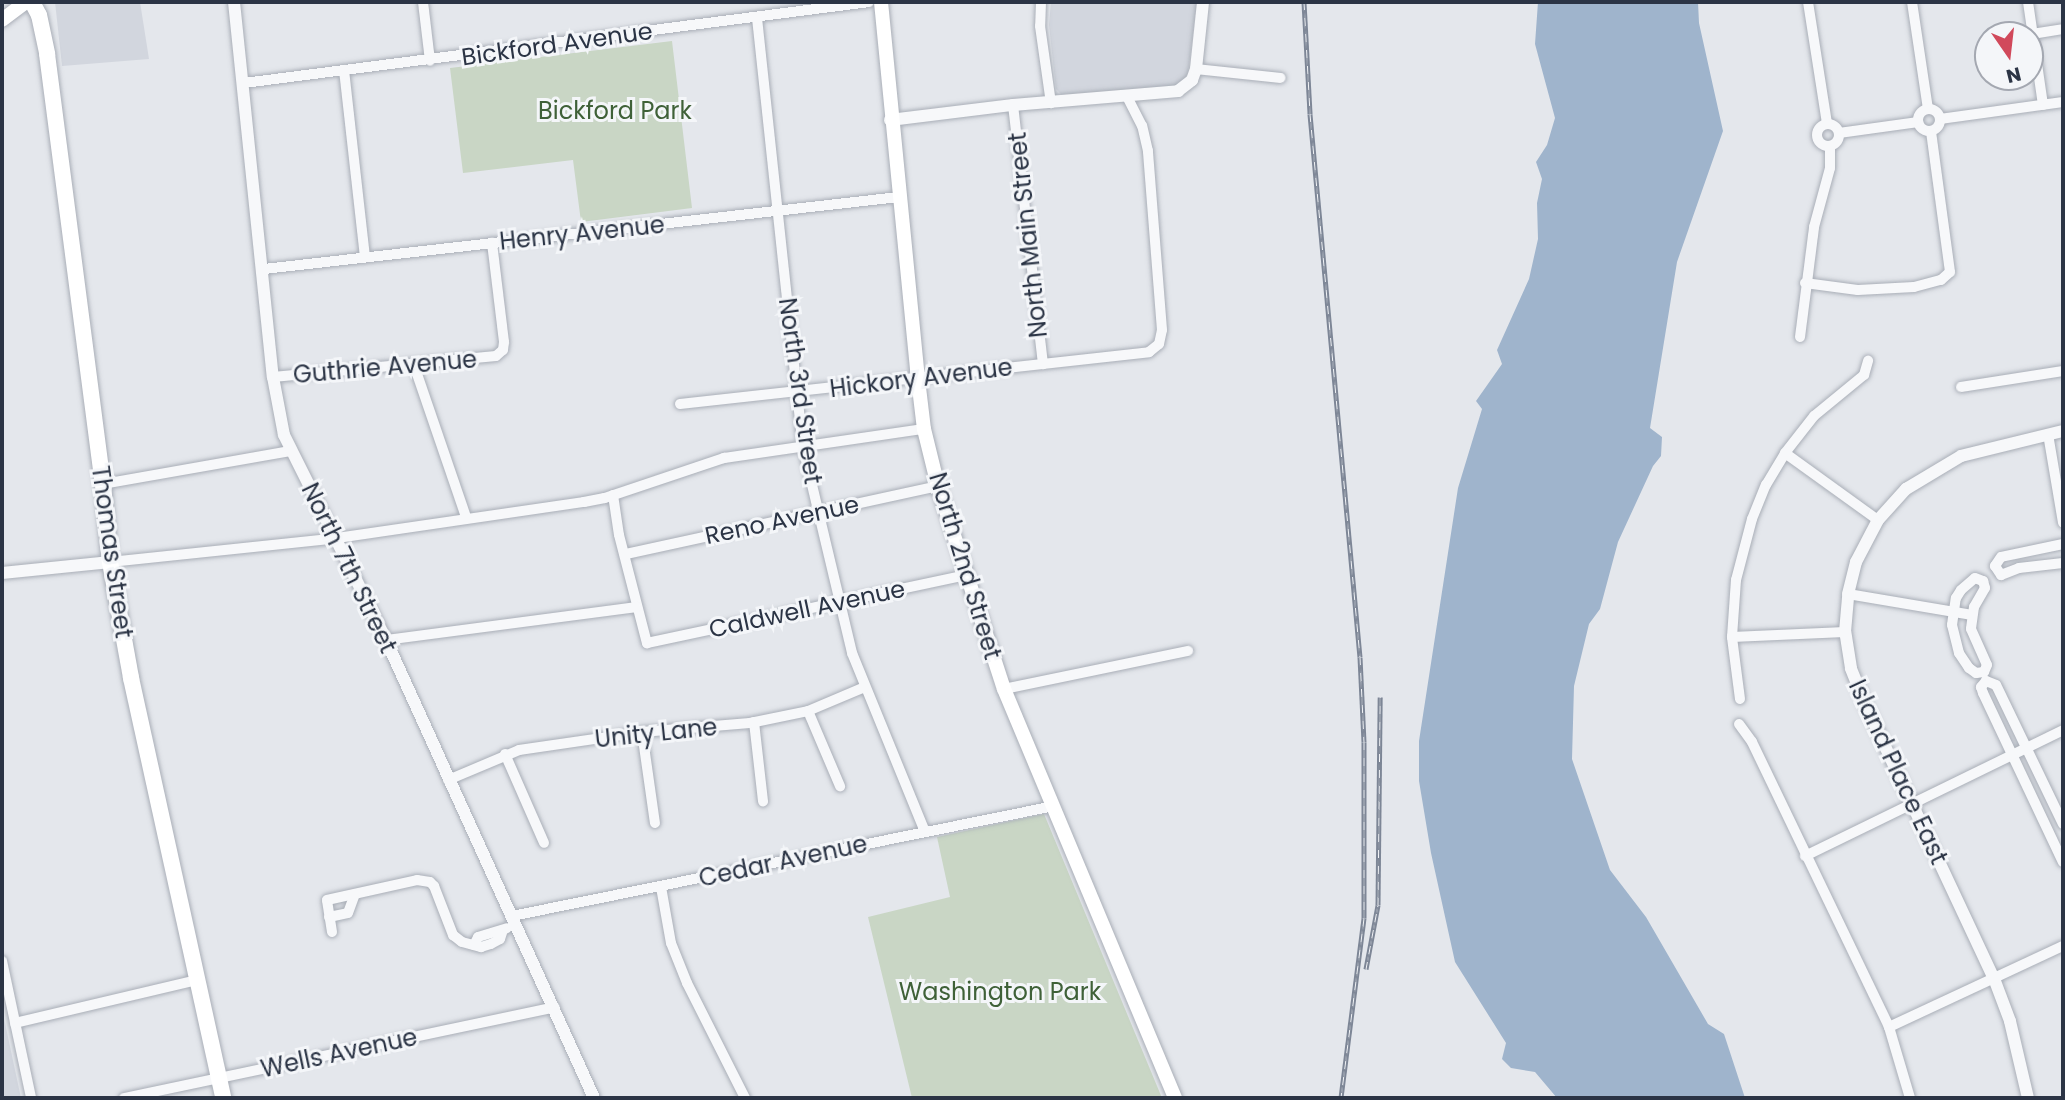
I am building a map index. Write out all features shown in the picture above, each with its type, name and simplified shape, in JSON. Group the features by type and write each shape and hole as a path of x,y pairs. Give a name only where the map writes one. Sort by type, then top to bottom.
{"main road":[{"path":"2,20 26,2"},
{"name":"Thomas Street","path":"32,2 39,15 47,54 103,484 110,562 223,1098"},
{"name":"North 2nd Street","path":"881,2 890,120 918,379 924,429 938,486 1004,689 1175,1098"}],"street":[{"name":"North 7th Street","path":"234,2 264,269 273,377 281,422 291,451 386,640 593,1098"},
{"path":"424,2 430,61"},
{"name":"Bickford Avenue","path":"244,83 869,2"},
{"name":"North Main Street","path":"1041,2 1040,26 1051,103"},
{"path":"890,120 1013,105 1178,91 1192,80 1196,69 1203,2"},
{"path":"1808,2 1827,124"},
{"path":"1912,2 1928,109"},
{"path":"2028,2 2030,21"},
{"name":"North 3rd Street","path":"757,18 803,447 841,603 865,687 925,832"},
{"path":"2044,32 2063,29"},
{"path":"1196,69 1281,78"},
{"path":"344,70 365,257"},
{"path":"2041,91 2043,106"},
{"name":"Hickory Avenue","path":"680,404 1149,352 1159,344 1162,330 1148,151 1143,126 1127,97"},
{"path":"1940,119 2063,102"},
{"name":"North Main Street","path":"1013,105 1043,365"},
{"path":"1928,109 1936,111 1940,119 1938,127 1931,131 1923,129 1919,122 1921,113 1928,109"},
{"path":"1839,133 1919,122"},
{"path":"1827,124 1835,125 1839,133 1837,141 1830,146 1821,144 1817,136 1819,128 1827,124"},
{"path":"1805,283 1858,290 1914,287 1941,280 1950,272 1931,131"},
{"path":"1800,337 1814,225 1830,168 1830,146"},
{"name":"Henry Avenue","path":"264,269 899,197"},
{"name":"Guthrie Avenue","path":"273,377 496,356 504,346 492,243"},
{"path":"1740,699 1732,637 1736,580 1742,548 1766,485 1785,453 1814,416 1864,375 1868,361"},
{"path":"414,365 466,517"},
{"path":"1961,387 2063,371"},
{"path":"2,573 337,538 613,495 724,458 924,429"},
{"name":"Island Place East","path":"2028,1098 2010,1021 1995,981 1859,690 1851,668 1845,632 1848,594 1856,562 1878,520 1906,489 1941,465 1993,446 2063,431"},
{"path":"2048,434 2063,523"},
{"path":"103,484 291,451"},
{"path":"1785,453 1878,520"},
{"name":"Reno Avenue","path":"626,554 938,486"},
{"path":"386,640 636,607 613,495"},
{"path":"2063,544 2001,557 1995,566 2001,575 2019,568 2063,563"},
{"name":"Caldwell Avenue","path":"636,607 647,643 966,575"},
{"path":"1976,578 1983,581 1985,588 1972,615 1971,629 1987,665 1984,672 1976,673 1969,668 1954,641 1952,611 1961,590 1976,578"},
{"path":"1848,594 1972,615"},
{"path":"1732,637 1845,632"},
{"path":"1004,689 1188,651"},
{"path":"2063,824 1996,685 1986,681 1981,687 1983,693 2063,862"},
{"name":"Unity Lane","path":"449,780 505,754 642,732 754,722 808,711 865,687"},
{"path":"808,711 840,786"},
{"path":"754,722 763,801"},
{"path":"1739,724 1752,742 1889,1027 1910,1098"},
{"path":"1805,856 2063,730"},
{"path":"642,732 656,823"},
{"path":"505,754 544,843"},
{"name":"Cedar Avenue","path":"355,894 417,880 430,882 453,935 462,943 474,944 478,937 503,930 514,920 660,887 1054,806"},
{"path":"660,887 671,943 687,983 745,1098"},
{"path":"329,918 348,913 355,894"},
{"path":"332,932 327,900 355,894"},
{"path":"1889,1027 1995,981 2063,946"},
{"path":"2,961 31,1098"},
{"path":"15,1023 197,980"},
{"name":"Wells Avenue","path":"124,1098 554,1007"}],"shaded area":[{"path":"55,2 140,2 149,59 62,66"},
{"path":"1051,2 1197,2 1188,73 1183,81 1172,89 1063,96 1056,89 1049,25"},
{"path":"2,1009 21,1098 2,1098"}],"green space":[{"name":"Bickford Park","path":"672,41 692,208 581,222 573,160 463,173 450,68"},
{"name":"Washington Park","path":"1044,814 1162,1098 912,1098 868,917 950,897 937,837"}],"water":[{"path":"1538,2 1698,2 1699,23 1723,131 1677,262 1650,428 1662,437 1661,456 1653,466 1618,542 1600,609 1589,624 1574,686 1572,759 1610,870 1646,917 1708,1024 1724,1034 1745,1098 1557,1098 1535,1072 1511,1068 1502,1059 1506,1043 1455,962 1431,853 1419,781 1419,741 1458,488 1482,409 1476,401 1502,364 1497,350 1529,279 1538,239 1537,203 1542,179 1536,162 1547,145 1555,118 1535,44"}],"railway":[{"path":"1304,2 1310,114 1360,657 1364,742 1364,918 1341,1098"},
{"path":"1366,969 1378,905 1380,697"}]}
